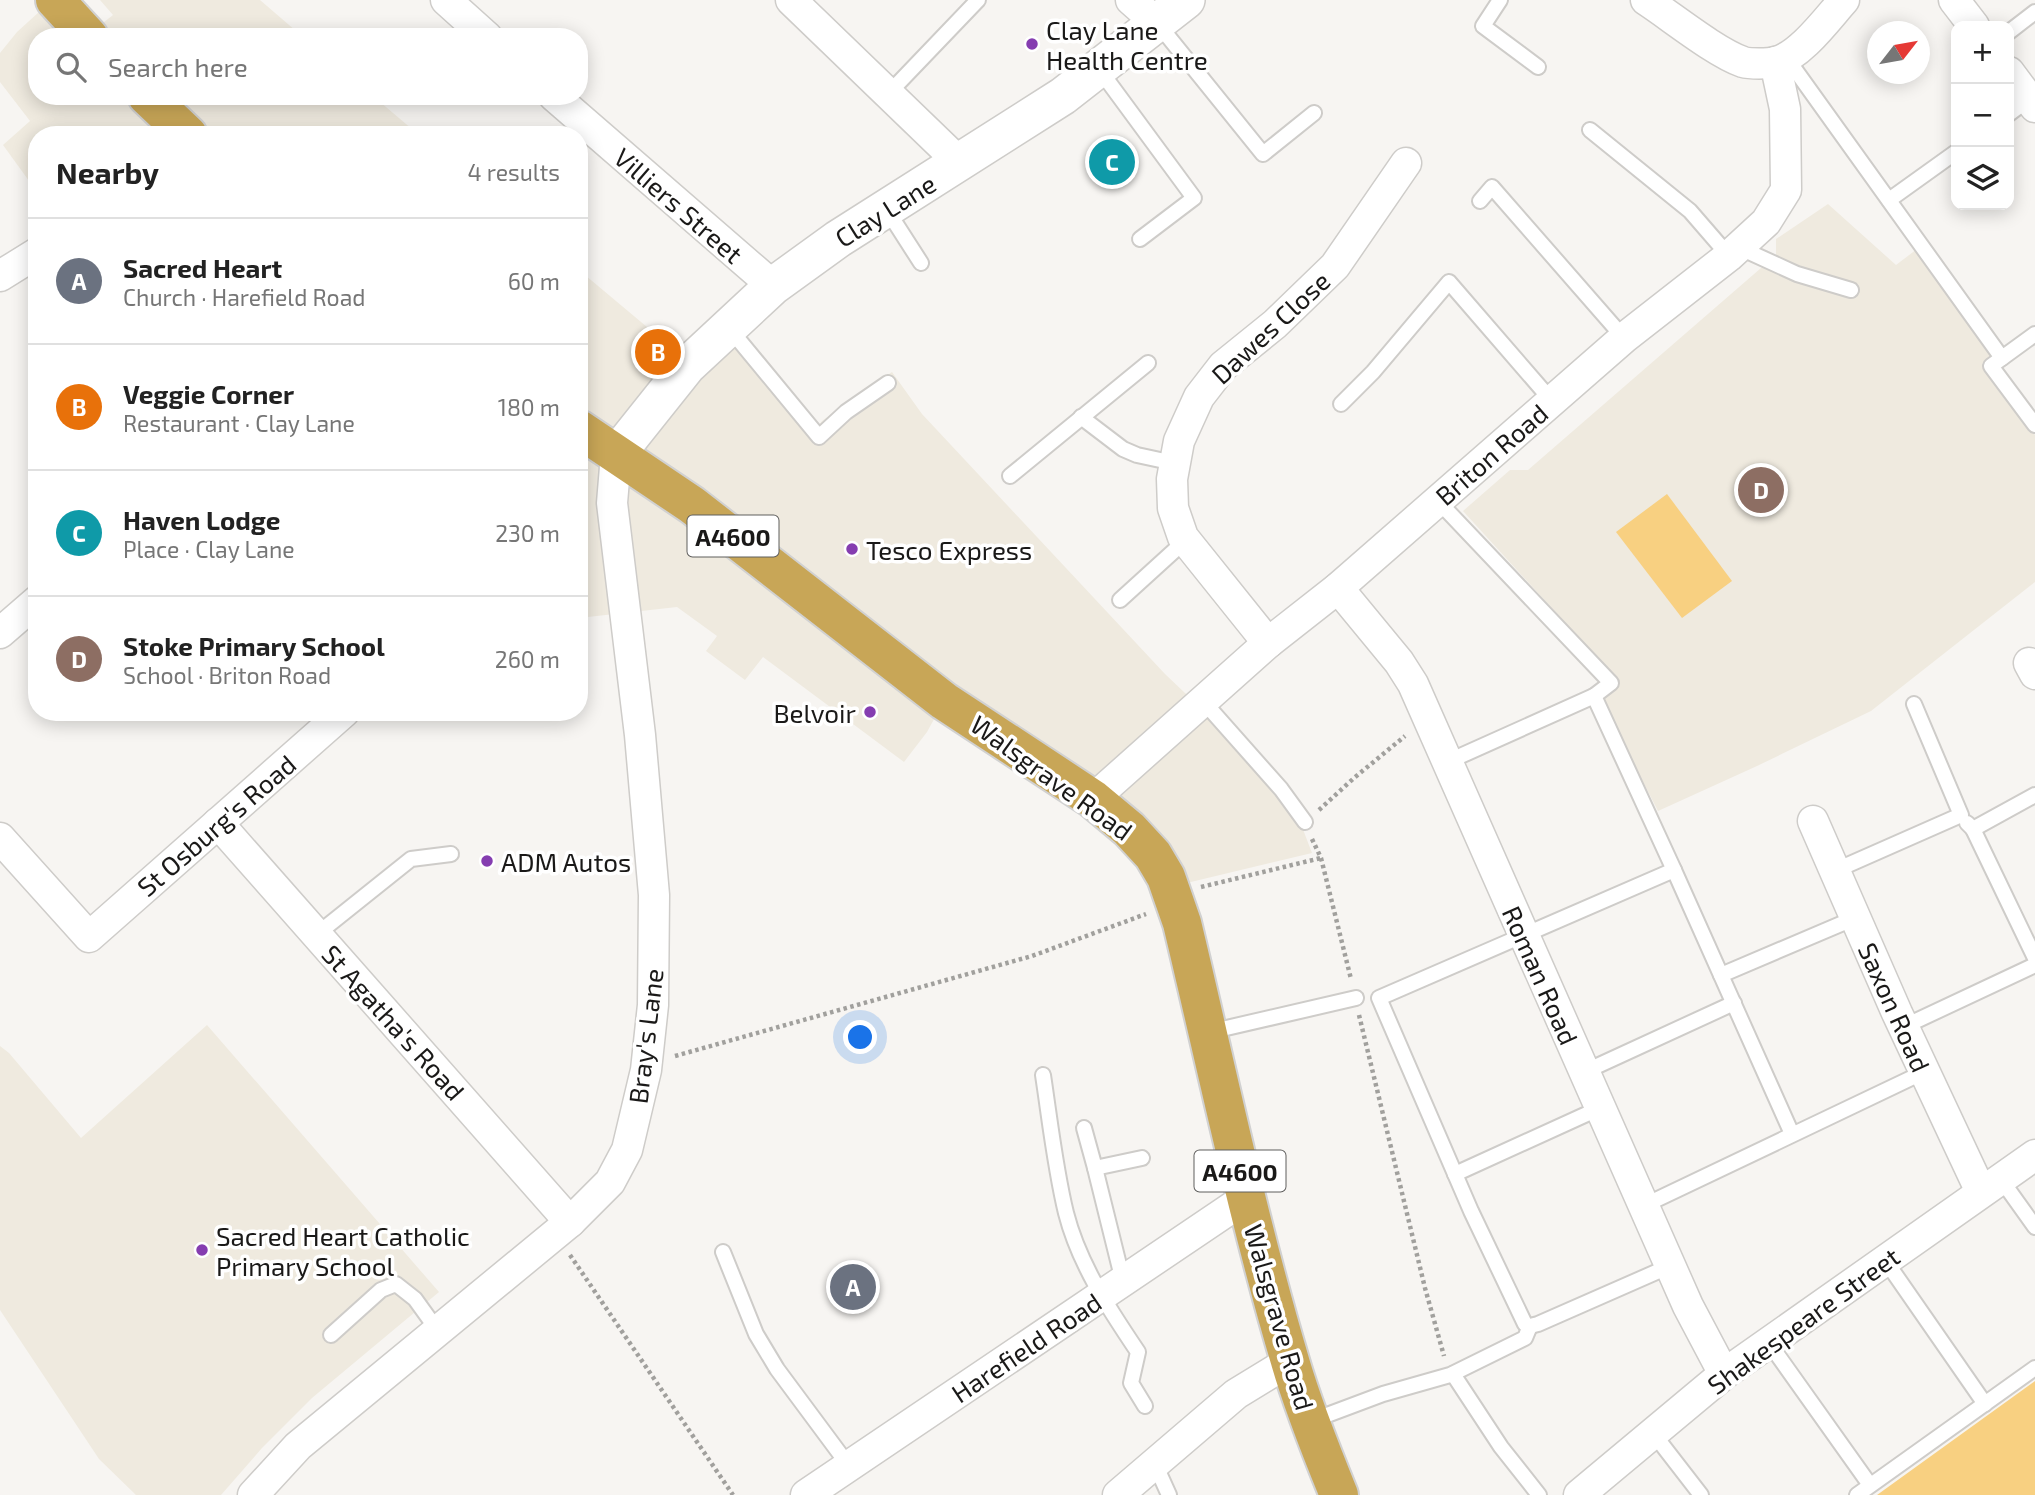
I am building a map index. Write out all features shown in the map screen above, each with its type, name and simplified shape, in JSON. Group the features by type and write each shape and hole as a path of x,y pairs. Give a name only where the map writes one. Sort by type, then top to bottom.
{"highway":[{"path":"55,0 81,28"},
{"path":"156,105 178,126"},
{"name":"Walsgrave Road","path":"588,435 692,505 944,701 1093,799 1146,847 1166,877 1174,898 1246,1198 1290,1361 1339,1495"}],"street":[{"path":"446,0 477,28"},
{"path":"791,0 960,163"},
{"name":"Clay Lane","path":"616,455 687,366 773,286 838,239 1063,96 1099,68 1144,11 1186,0"},
{"path":"1646,0 1745,63 1781,60 1807,41 1844,0"},
{"path":"1954,0 1970,21"},
{"name":"Briton Road","path":"1093,799 1268,643 1338,588 1625,338 1766,222 1786,190 1785,109 1781,60"},
{"path":"2014,84 2024,107"},
{"name":"Villiers Street","path":"564,105 773,286"},
{"name":"Dawes Close","path":"1268,643 1186,540 1177,522 1173,508 1172,478 1179,441 1199,397 1213,376 1275,324 1335,266 1406,163"},
{"path":"0,276 28,259"},
{"name":"Bray's Lane","path":"253,1495 298,1446 563,1228 610,1182 627,1150 646,1070 655,958 654,895 640,734 611,503 616,455"},
{"name":"Roman Road","path":"1338,588 1399,662 1413,684 1688,1306 1724,1374"},
{"path":"0,633 28,609"},
{"name":"St Osburg's Road","path":"0,838 89,937 334,721"},
{"name":"Saxon Road","path":"1812,821 1924,1072 1991,1185"},
{"name":"St Agatha's Road","path":"218,823 563,1228"},
{"name":"Shakespeare Street","path":"1579,1495 1724,1374 2035,1154"},
{"name":"Harefield Road","path":"806,1495 1246,1198"},
{"path":"1118,1495 1236,1394 1290,1361"}],"lane":[{"path":"888,94 978,0"},
{"path":"1500,0 1483,26 1538,67"},
{"path":"1144,11 1263,154 1314,113"},
{"path":"2014,28 2035,12"},
{"path":"1781,60 1889,200 2002,358"},
{"path":"1099,68 1195,198 1140,239"},
{"path":"1590,130 1690,211 1733,251 1851,290"},
{"path":"1889,200 1951,156"},
{"path":"1480,201 1492,187 1625,338"},
{"path":"886,209 922,263"},
{"path":"1341,404 1373,372 1449,282 1552,401"},
{"path":"729,328 819,437 846,412 888,383"},
{"path":"2035,334 1991,366 2035,425"},
{"path":"1010,476 1148,363"},
{"path":"1081,417 1123,449 1174,463"},
{"path":"1438,501 1611,682 1594,696 1447,762"},
{"path":"1120,600 1186,540"},
{"path":"1594,696 1792,1134"},
{"path":"1203,701 1281,789 1305,822"},
{"path":"1914,704 1961,815 1973,829 2035,958"},
{"path":"1973,829 2035,795"},
{"path":"1834,871 1961,815"},
{"path":"316,935 411,859 451,854"},
{"path":"1530,1326 1520,1318 1380,998 1674,870"},
{"path":"1721,975 1855,918"},
{"path":"1903,1027 2035,965"},
{"path":"1208,1032 1356,998"},
{"path":"1584,1072 1734,1003"},
{"path":"1643,1206 1924,1072"},
{"path":"1043,1075 1066,1215 1078,1248 1112,1289"},
{"path":"1455,1174 1600,1108"},
{"path":"1084,1128 1095,1168 1112,1289 1138,1352 1131,1383 1145,1406"},
{"path":"1095,1168 1142,1158"},
{"path":"1991,1185 2035,1227"},
{"path":"723,1252 755,1334 777,1369 849,1466"},
{"path":"1885,1260 1985,1404"},
{"path":"1310,1421 1383,1394 1453,1374 1525,1338 1530,1326 1670,1266"},
{"path":"331,1335 381,1290 396,1284 415,1299 438,1331"},
{"path":"1769,1343 1870,1485"},
{"path":"1857,1495 2035,1368"},
{"path":"1453,1374 1500,1447 1539,1495"},
{"path":"1653,1433 1701,1495"},
{"path":"1156,1464 1169,1495"}],"path":[{"path":"649,1049 678,1057 1032,956 1174,898 1321,858"},
{"path":"563,1228 733,1495"}],"shaded area":[{"path":"100,0 260,0 293,28 96,28 113,15"},
{"path":"39,12 54,28 28,28 28,105 384,105 408,126 28,126 28,180 3,145 30,121 0,82 0,53 17,32"},
{"path":"1828,204 1896,265 1917,249 1995,354 1982,364 2035,435 2035,582 1871,711 1658,811 1599,696 1620,683 1463,511 1510,470 1528,470 1776,255 1776,239"},
{"path":"588,278 684,358 723,335 811,435 822,421 892,372 922,414 1165,674 1219,720 1299,819 1312,853 1170,887 944,701 927,732 904,762 763,657 745,680 706,651 717,636 677,607 588,617"},
{"path":"1667,494 1732,581 1682,618 1616,532"},
{"name":"Sacred Heart Catholic Primary School","path":"207,1025 439,1292 312,1398 262,1448 221,1495 136,1495 99,1459 0,1310 0,1046 9,1053 81,1138"},
{"path":"2035,1381 2035,1495 1877,1495"}],"place":[{"name":"Clay Lane Health Centre","path":"1032,44"},
{"name":"Haven Lodge","path":"1112,162"},
{"name":"Veggie Corner","path":"658,352"},
{"name":"Stoke Primary School","path":"1761,490"},
{"name":"Tesco Express","path":"852,549"},
{"name":"Belvoir","path":"870,712"},
{"name":"ADM Autos","path":"487,861"},
{"name":"Sacred Heart Catholic Primary School","path":"202,1250"},
{"name":"Sacred Heart","path":"853,1287"}]}
